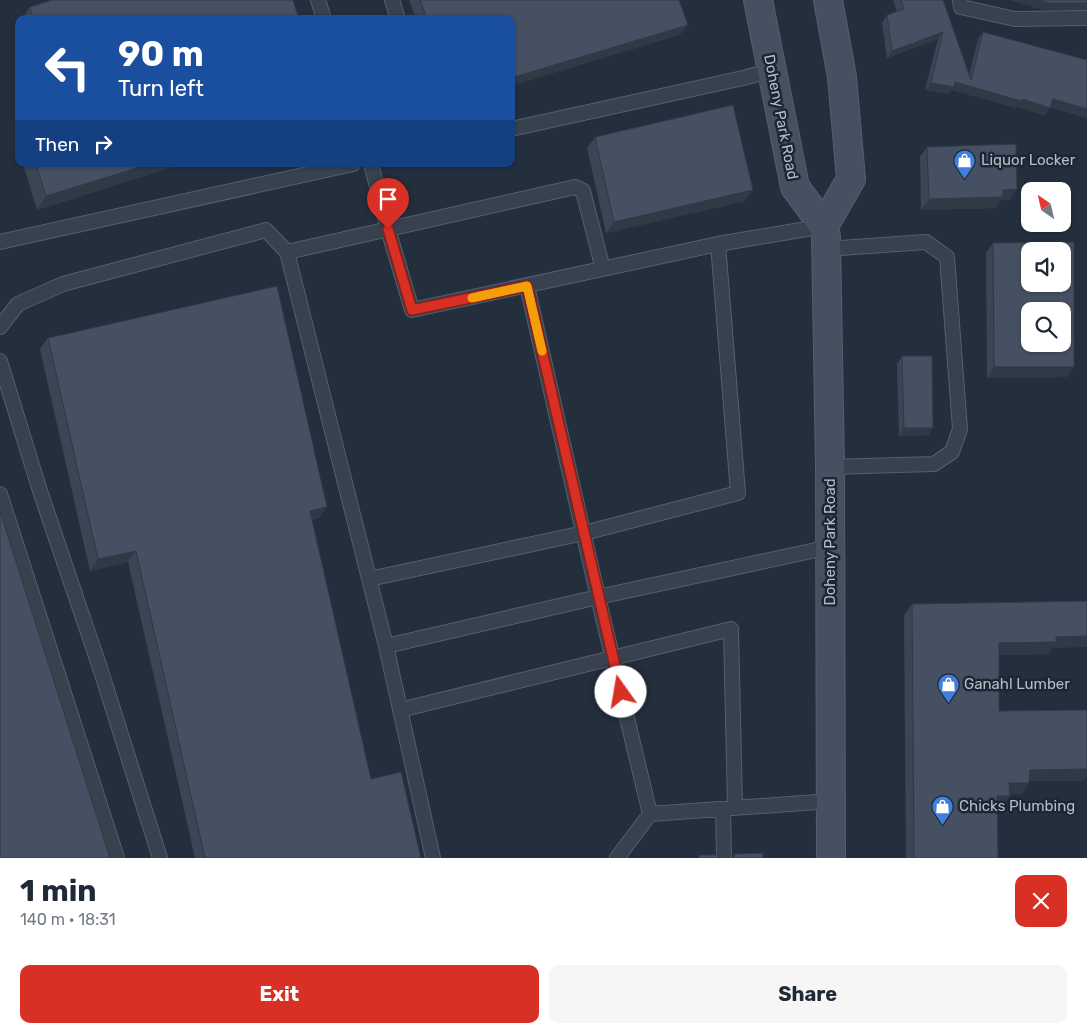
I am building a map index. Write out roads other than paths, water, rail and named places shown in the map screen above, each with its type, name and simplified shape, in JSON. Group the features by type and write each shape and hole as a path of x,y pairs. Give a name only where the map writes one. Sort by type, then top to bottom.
{"main road":[{"name":"Doheny Park Road","path":"758,0 795,187 825,238 830,466 830,858"},
{"path":"825,238 851,179 842,77 828,0"}],"lane":[{"path":"318,0 323,15"},
{"path":"392,0 397,15"},
{"path":"960,0 961,7 1015,19 1087,18"},
{"path":"515,128 772,70"},
{"path":"0,242 339,167"},
{"path":"372,167 412,310 718,244 825,238 926,242 947,258 960,430 952,452 934,464 830,466"},
{"path":"287,252 575,187 583,191 603,269"},
{"path":"0,327 18,304 63,284 266,230 287,252 386,646 433,858"},
{"path":"369,579 584,532 738,492 718,244"},
{"path":"527,286 650,814"},
{"path":"0,361 40,491 100,668 160,858"},
{"path":"0,494 117,858"},
{"path":"386,646 598,597 830,547"},
{"path":"400,710 731,629 729,808 724,858"},
{"path":"617,858 650,814 831,801"}],"place":[{"name":"Liquor Locker","path":"965,179"},
{"name":"Ganahl Lumber","path":"948,703"},
{"name":"Chicks Plumbing","path":"943,825"}]}
